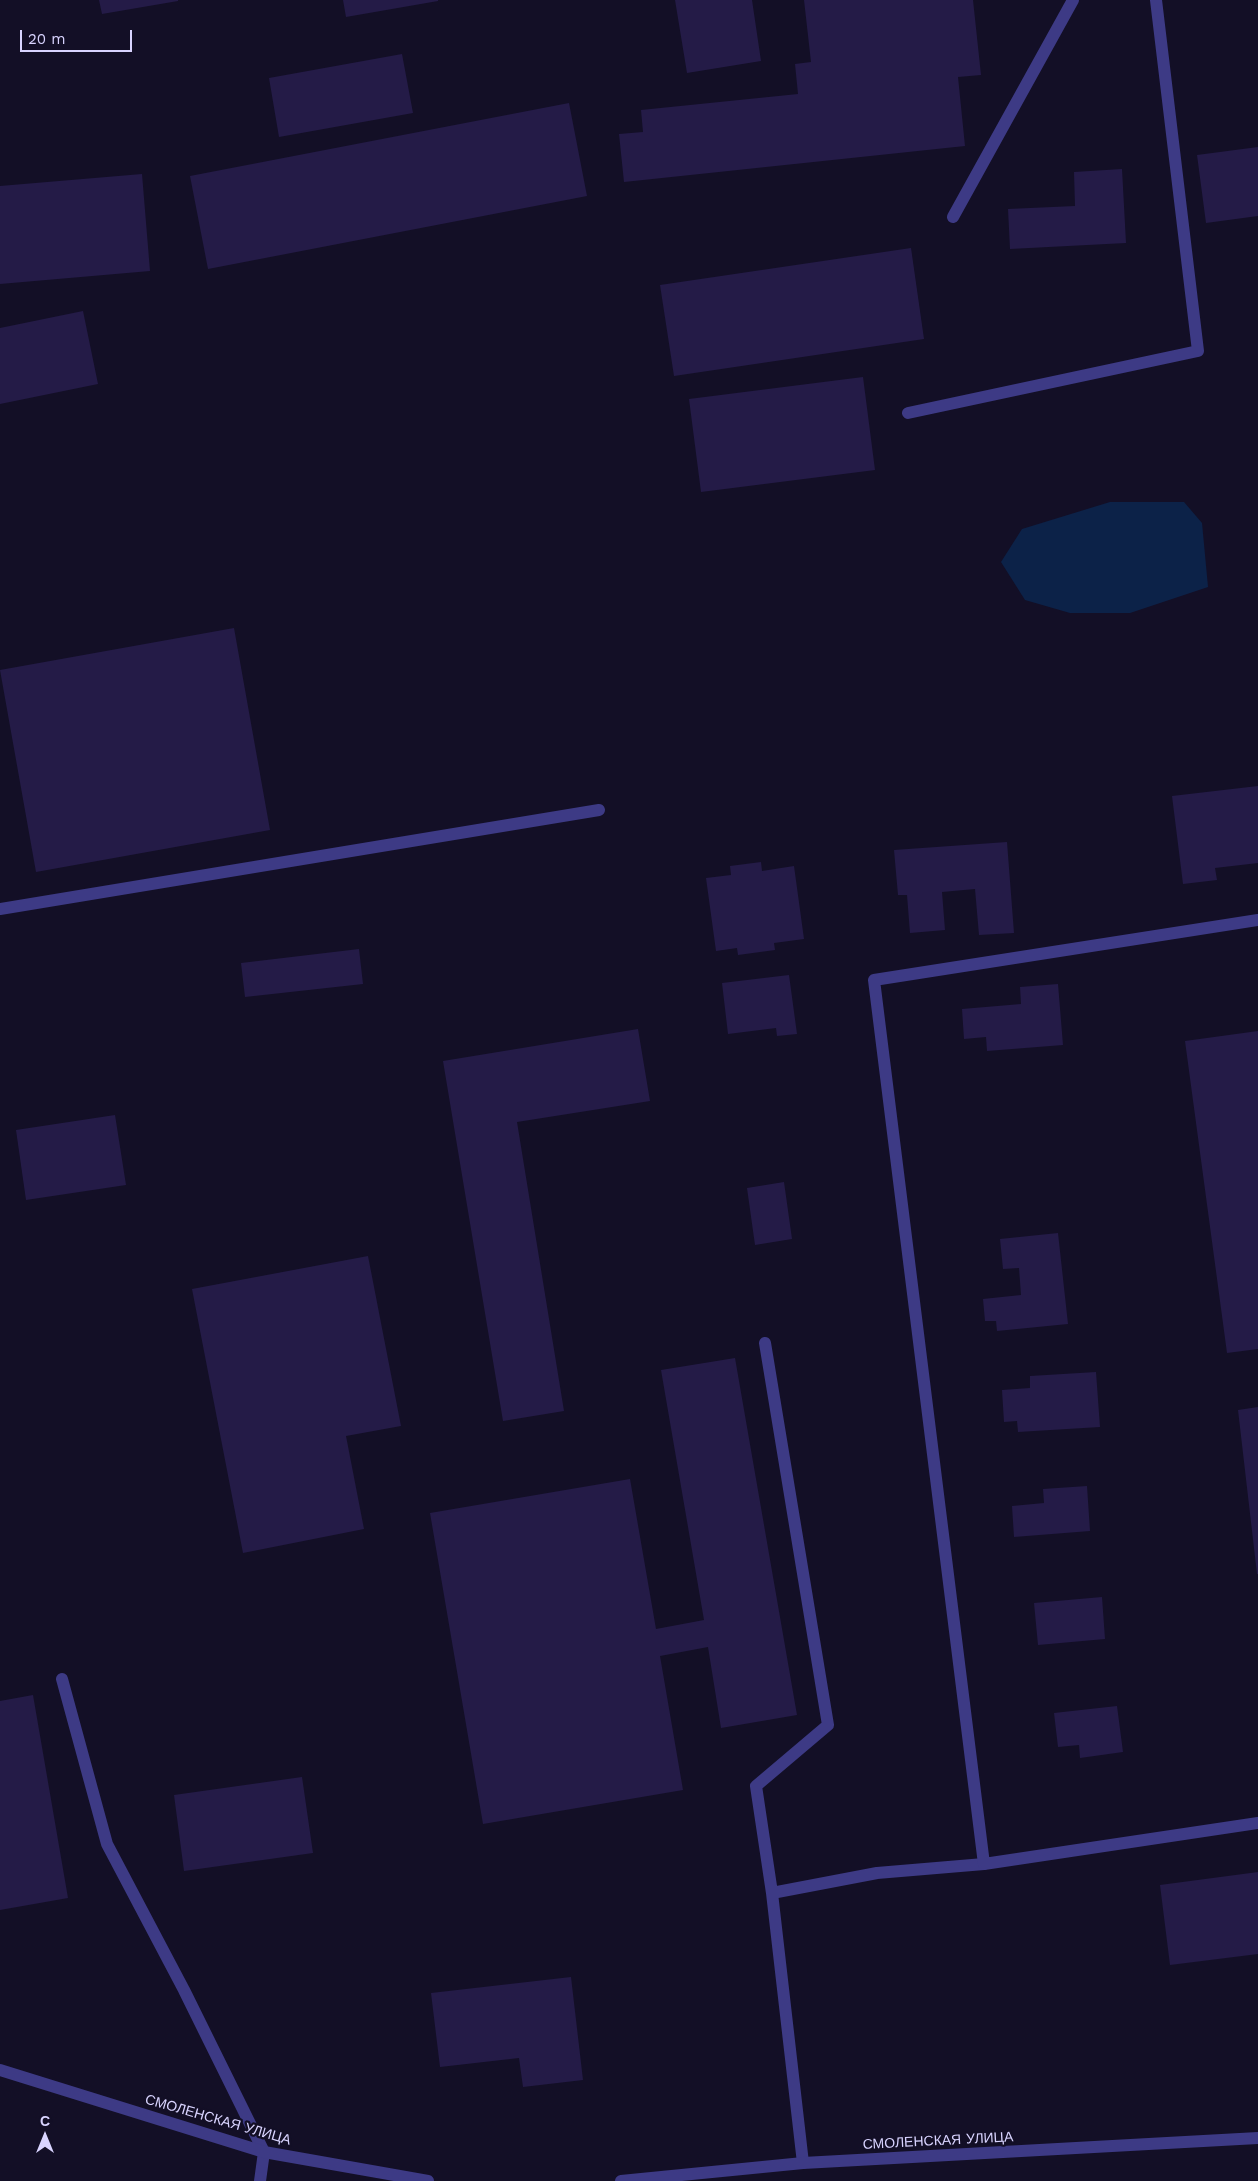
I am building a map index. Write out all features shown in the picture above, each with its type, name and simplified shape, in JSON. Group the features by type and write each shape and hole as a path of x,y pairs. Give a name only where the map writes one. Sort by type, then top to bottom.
{"street":[{"path":"953,217 1073,0"},
{"path":"908,413 1198,350 1156,0"},
{"path":"0,909 599,810"},
{"path":"984,1864 874,980 1258,920"},
{"path":"765,1343 828,1725 756,1786 772,1893 803,2163"},
{"path":"62,1679 107,1844 184,1990 264,2152 260,2181"},
{"path":"772,1893 877,1873 984,1864 1258,1823"},
{"name":"СМОЛЕНСКАЯ УЛИЦА","path":"1,2071 264,2152 428,2181"},
{"name":"СМОЛЕНСКАЯ УЛИЦА","path":"621,2181 803,2163 1258,2138"}],"water":[{"path":"1110,502 1184,502 1202,523 1208,587 1130,613 1070,613 1025,600 1001,562 1022,529"}],"building":[{"path":"99,0 178,0 178,1 102,14"},
{"path":"343,0 438,0 438,1 346,17"},
{"path":"675,0 752,0 761,61 687,73"},
{"path":"804,0 973,0 981,75 958,77 965,146 624,182 619,134 643,132 641,110 798,94 795,64 811,62"},
{"path":"402,54 413,113 279,137 269,78"},
{"path":"569,103 587,196 208,269 190,176"},
{"path":"1258,147 1258,216 1206,223 1197,155"},
{"path":"1122,169 1126,243 1010,249 1008,209 1075,206 1074,172"},
{"path":"142,174 150,271 0,284 0,186"},
{"path":"911,248 924,339 674,376 660,285"},
{"path":"83,311 98,384 0,404 0,328"},
{"path":"863,377 875,470 701,492 689,399"},
{"path":"234,628 270,830 36,872 0,670"},
{"path":"1258,786 1258,863 1215,868 1217,880 1183,884 1172,796"},
{"path":"1007,842 1014,933 979,935 975,889 942,892 945,930 910,933 907,895 898,895 894,850"},
{"path":"761,862 762,871 794,866 804,939 774,943 775,950 738,955 737,948 716,951 706,878 731,875 730,866"},
{"path":"359,949 363,984 245,997 241,963"},
{"path":"789,975 797,1034 777,1036 776,1028 728,1034 722,983"},
{"path":"1058,984 1063,1045 987,1051 986,1037 964,1039 962,1009 1021,1004 1020,987"},
{"path":"638,1029 650,1101 517,1122 564,1411 503,1421 443,1061"},
{"path":"1258,1031 1258,1349 1227,1353 1185,1041"},
{"path":"115,1115 126,1185 26,1200 16,1130"},
{"path":"784,1182 792,1239 755,1245 747,1188"},
{"path":"1058,1233 1068,1324 997,1331 996,1321 985,1321 983,1299 1021,1295 1019,1268 1003,1269 1000,1239"},
{"path":"368,1256 401,1426 346,1436 364,1529 243,1553 192,1289"},
{"path":"735,1358 797,1715 721,1728 708,1647 660,1656 683,1790 483,1824 430,1513 630,1479 656,1629 704,1620 661,1370"},
{"path":"1096,1372 1100,1427 1018,1432 1017,1421 1004,1422 1002,1390 1030,1388 1030,1376"},
{"path":"1258,1407 1258,1574 1257,1574 1238,1410"},
{"path":"1087,1486 1090,1531 1014,1537 1012,1506 1044,1503 1043,1489"},
{"path":"1102,1597 1105,1639 1038,1645 1034,1603"},
{"path":"33,1695 68,1898 0,1910 0,1701"},
{"path":"1117,1706 1123,1752 1080,1758 1079,1745 1058,1747 1054,1713"},
{"path":"302,1777 313,1853 184,1871 174,1795"},
{"path":"1258,1872 1258,1954 1170,1965 1160,1885"},
{"path":"571,1977 583,2080 523,2087 519,2058 440,2067 431,1993"}]}
